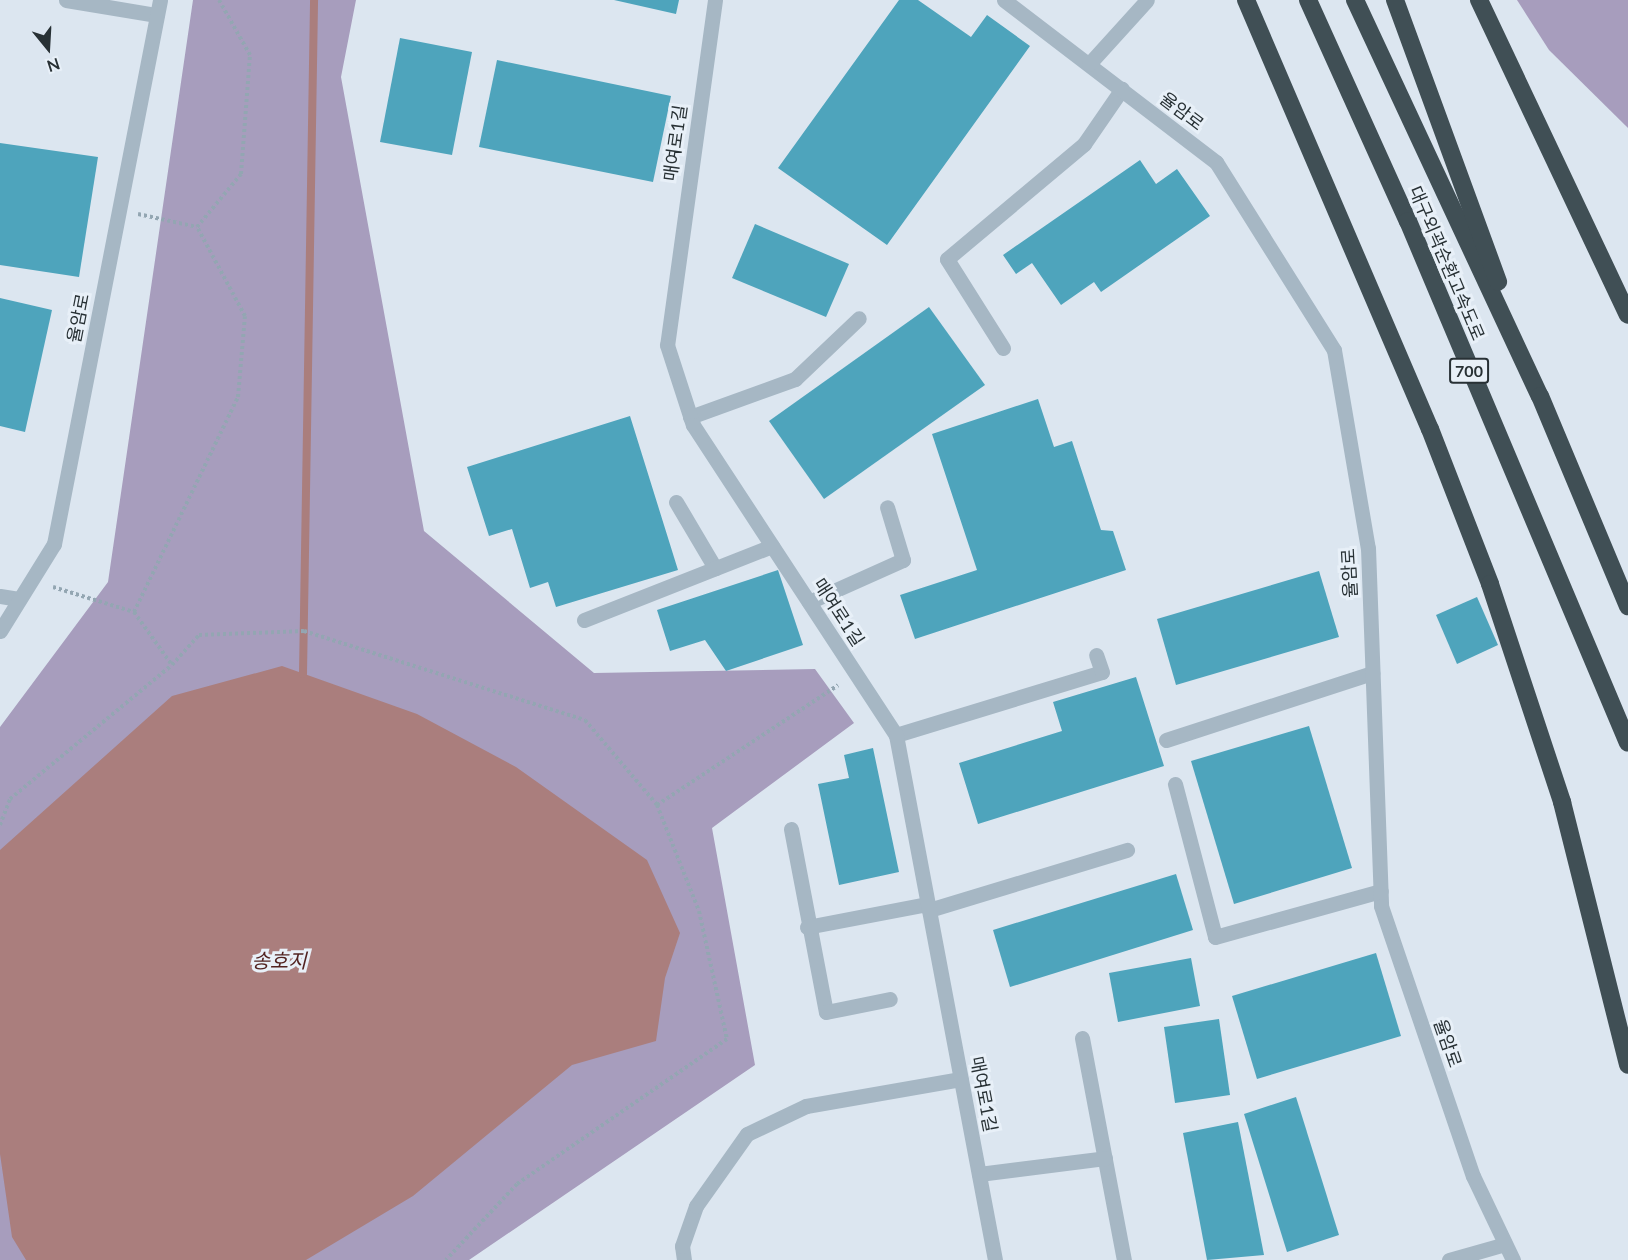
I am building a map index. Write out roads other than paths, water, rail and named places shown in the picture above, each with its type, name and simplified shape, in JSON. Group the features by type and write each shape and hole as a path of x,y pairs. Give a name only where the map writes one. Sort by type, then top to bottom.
{"highway":[{"path":"1246,0 1430,429 1490,584 1562,802 1628,1065"},
{"name":"대구외곽순환고속도로","path":"1308,0 1408,220 1628,743"},
{"name":"대구외곽순환고속도로","path":"1355,0 1540,396 1628,606"},
{"path":"1395,0 1540,396"},
{"path":"1479,0 1628,315"}],"street":[{"path":"66,0 158,7"},
{"name":"매여로1길","path":"715,0 667,345 690,417 897,735 995,1260"},
{"name":"율암로","path":"1004,0 1216,162 1334,350 1368,548 1381,906 1473,1176 1513,1260"},
{"path":"1089,64 1147,0"},
{"name":"율암로","path":"0,631 54,544 158,7"},
{"path":"1004,348 947,259 1084,144 1122,89"},
{"path":"690,417 795,379 859,318"},
{"path":"676,502 715,568"},
{"path":"809,602 903,560 887,507"},
{"path":"584,620 772,546"},
{"path":"0,596 19,599"},
{"path":"897,735 1102,672 1096,655"},
{"path":"1166,740 1372,673"},
{"path":"1175,784 1215,937 1381,891"},
{"path":"791,828 807,927 826,1012 890,999"},
{"path":"807,927 929,907 1127,850"},
{"path":"1082,1038 1124,1260"},
{"path":"684,1260 682,1246 696,1206 747,1134 806,1106 961,1079"},
{"path":"979,1174 1105,1158"},
{"path":"1449,1260 1505,1244"}],"water":[{"name":"송호지","path":"282,666 417,714 516,767 647,860 680,933 665,978 656,1041 572,1065 413,1196 306,1260 26,1260 12,1237 0,1154 0,850 172,696"}],"waterway":[{"path":"303,674 314,0"}]}
